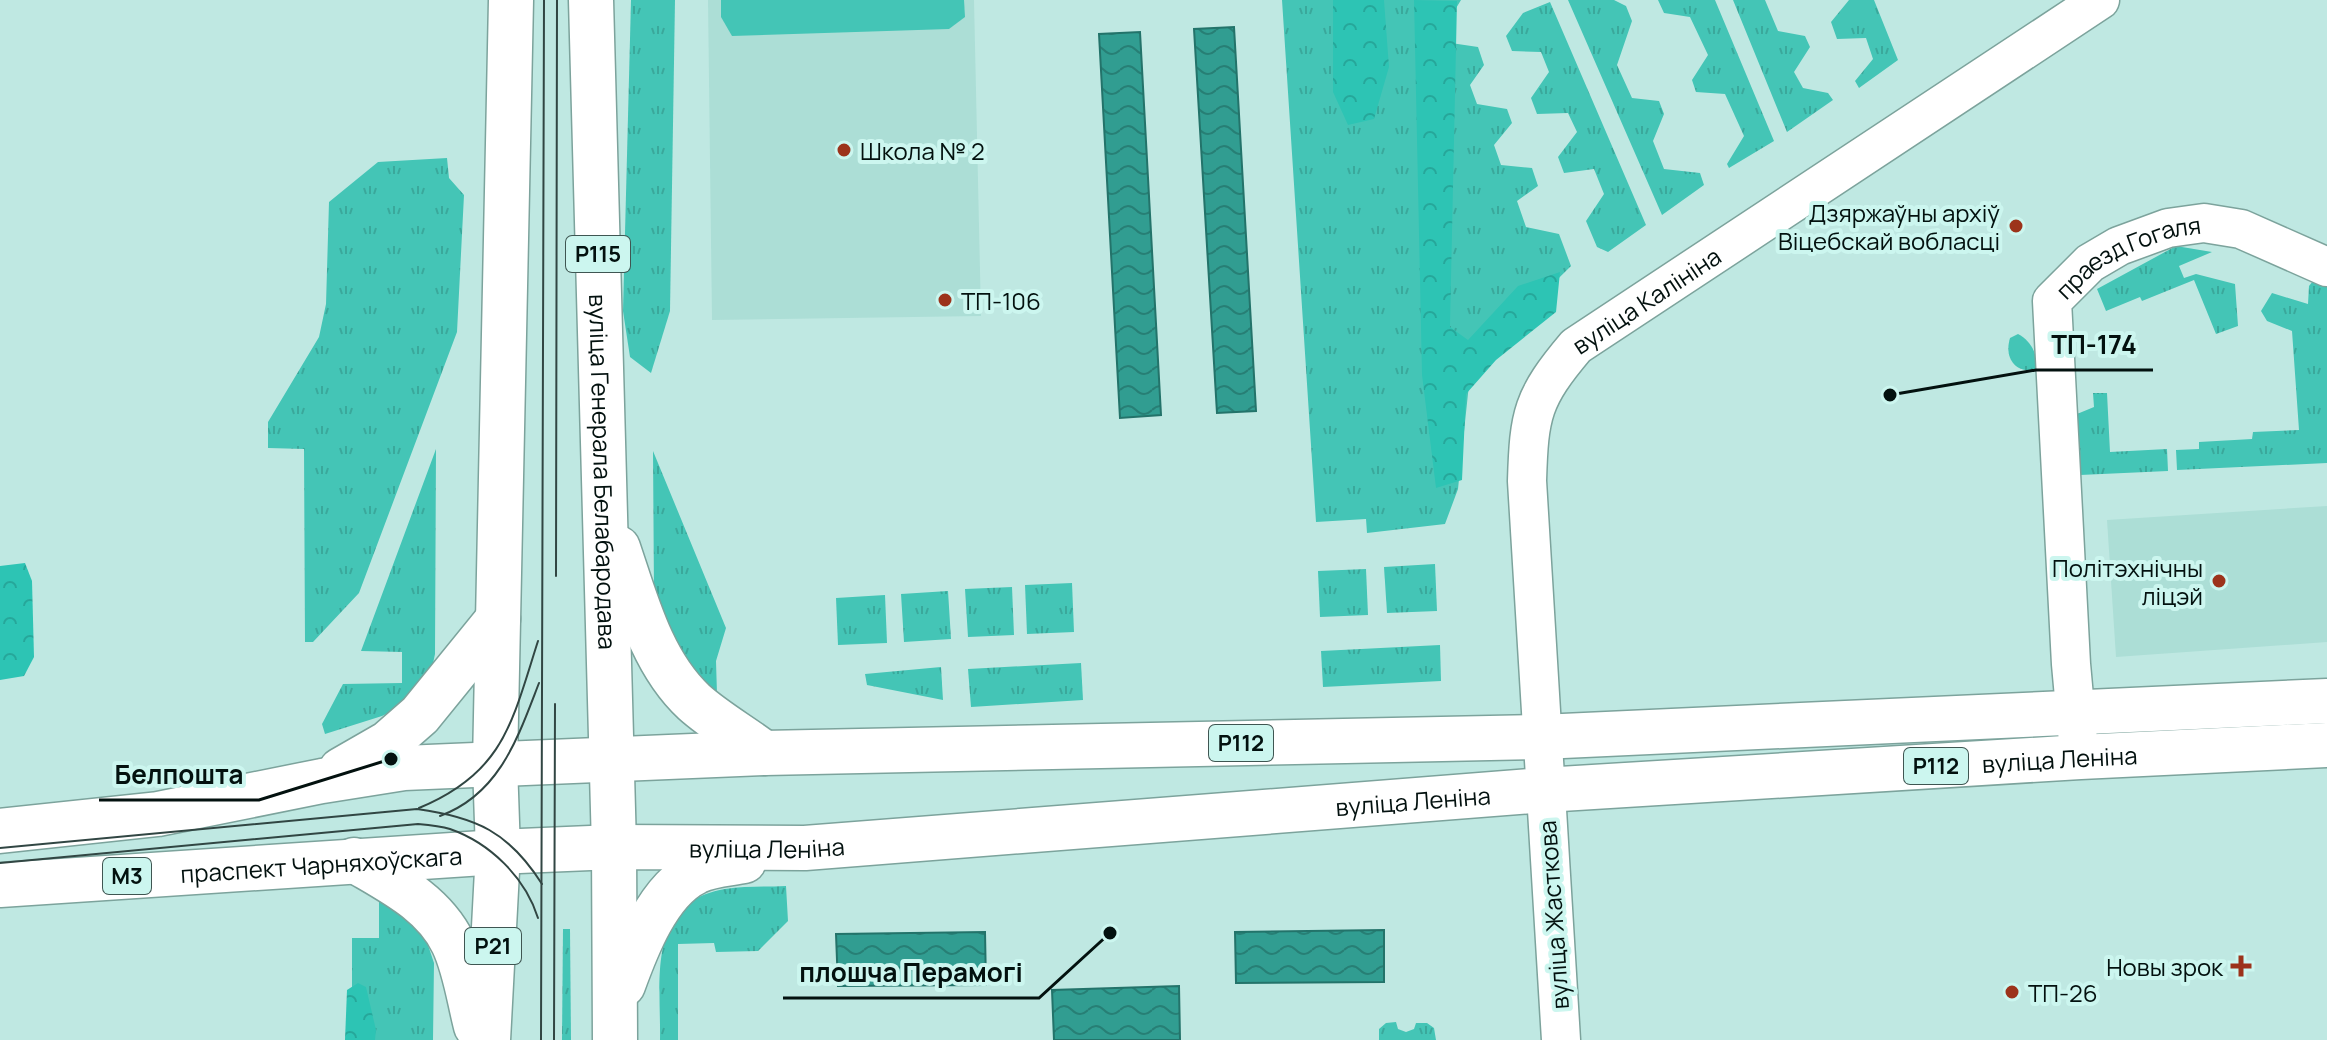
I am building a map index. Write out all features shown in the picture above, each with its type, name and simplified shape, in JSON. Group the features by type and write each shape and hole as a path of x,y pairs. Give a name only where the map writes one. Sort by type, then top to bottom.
{"main road":[{"path":"0,831 158,814 404,768 495,764 511,0"},
{"name":"вуліца Генерала Белабародава","path":"591,0 616,1022"},
{"path":"604,508 639,609 661,660 694,702 764,753"},
{"path":"322,781 388,743 420,715 498,619"},
{"name":"вуліца Леніна","path":"611,761 764,753 1541,737 2327,701"},
{"name":"вуліца Леніна","path":"498,852 614,847 805,848 1544,790 2327,745"},
{"name":"Р112","path":"495,764 611,761"},
{"name":"Р21","path":"488,1040 498,852 495,764"},
{"path":"616,1022 639,942 669,893 695,872 805,848"},
{"name":"праспект Чарняхоўскага","path":"0,885 498,852"},
{"path":"354,860 404,890 428,909 452,942 479,1040"}],"street":[{"name":"вуліца Калініна","path":"1544,790 1528,453 1535,405 1551,376 1576,346 2100,0"},
{"name":"праезд Гогаля","path":"2075,713 2053,366 2052,301 2090,263 2119,246 2168,228 2204,223 2241,229 2327,267"},
{"path":"2075,713 2080,757"},
{"name":"вуліца Жасткова","path":"1544,790 1561,1040"}],"shaded area":[{"name":"Школа № 2","path":"708,0 974,0 981,316 712,320"},
{"name":"Політэхнічны ліцэй","path":"2327,506 2327,642 2116,657 2107,520"}],"green space":[{"path":"631,0 675,0 670,311 651,373 630,357 623,311"},
{"path":"721,0 964,0 965,17 949,29 732,36 721,17"},
{"path":"1282,0 1461,0 1444,28 1451,43 1478,47 1484,65 1470,85 1477,104 1507,109 1512,123 1494,145 1501,165 1532,168 1538,186 1517,201 1526,227 1559,234 1571,266 1471,365 1458,489 1445,524 1367,533 1366,519 1316,522"},
{"path":"1333,0 1384,0 1389,67 1374,119 1348,125 1333,92"},
{"path":"1414,0 1457,1 1450,327 1468,340 1518,286 1560,272 1556,312 1496,360 1466,394 1462,480 1436,488 1422,375"},
{"path":"1568,0 1614,0 1626,6 1632,21 1617,65 1632,98 1659,101 1664,114 1653,141 1664,169 1700,173 1704,185 1662,215"},
{"path":"1658,0 1715,0 1774,141 1729,168 1727,164 1744,136 1725,94 1696,92 1692,80 1708,55 1690,17 1664,13"},
{"path":"1733,0 1765,0 1778,31 1805,36 1810,47 1794,72 1803,88 1828,93 1833,100 1787,132"},
{"path":"1849,0 1874,0 1898,60 1859,88 1855,81 1873,59 1866,38 1837,39 1831,22"},
{"path":"1550,2 1646,225 1608,252 1597,247 1586,221 1604,194 1594,169 1564,173 1558,157 1577,132 1568,113 1537,114 1531,98 1549,72 1541,52 1512,51 1506,36 1523,13"},
{"path":"447,158 449,178 464,195 457,332 359,593 313,642 305,642 304,449 268,448 268,422 319,337 326,304 329,202 378,162"},
{"path":"2176,246 2212,252 2179,266 2184,278 2196,274 2235,284 2238,326 2216,334 2194,280 2142,301 2140,297 2106,311 2097,289"},
{"path":"2327,275 2327,463 2177,470 2176,450 2199,449 2199,442 2252,439 2253,432 2299,430 2292,331 2267,321 2261,311 2272,293 2308,304 2309,286 2317,276"},
{"path":"2018,334 2033,349 2035,370 2022,369 2010,358 2010,338"},
{"path":"2093,393 2107,393 2110,452 2167,449 2168,471 2080,475 2077,414 2094,407"},
{"path":"436,449 435,654 431,673 399,708 325,734 322,724 343,684 402,683 402,652 361,651"},
{"path":"653,451 726,628 716,661 717,694 693,685 654,594"},
{"path":"25,563 32,581 34,657 24,676 0,680 0,566"},
{"path":"1435,564 1437,611 1387,613 1384,567"},
{"path":"1366,569 1368,615 1320,617 1318,571"},
{"path":"1072,583 1074,632 1027,634 1025,585"},
{"path":"1012,587 1014,635 968,637 965,589"},
{"path":"948,591 951,639 904,642 901,594"},
{"path":"885,595 887,643 838,645 836,598"},
{"path":"1440,645 1441,681 1323,687 1321,651"},
{"path":"1081,663 1083,700 971,707 968,669"},
{"path":"941,667 943,700 867,685 865,674"},
{"path":"786,886 788,921 758,951 716,952 714,943 678,944 678,1040 660,1040 659,993 663,947 670,927 682,910 700,897 725,889"},
{"path":"379,895 424,933 434,963 433,1040 352,1040 352,938 379,938"},
{"path":"563,929 570,929 571,1040 562,1040"},
{"path":"358,983 366,987 376,1030 375,1040 345,1040 347,990"},
{"path":"1396,1022 1398,1029 1406,1032 1414,1029 1416,1023 1427,1023 1434,1028 1436,1040 1379,1040 1379,1029 1386,1023"}],"water":[{"path":"1234,27 1256,411 1217,413 1194,29"},
{"path":"1140,32 1161,415 1120,418 1099,34"},
{"path":"1384,930 1384,982 1236,983 1235,932"},
{"path":"985,932 986,985 838,986 836,934"},
{"path":"1179,986 1180,1040 1054,1040 1052,990"}],"tram line":[{"path":"541,1040 544,0"},
{"path":"556,576 557,0"},
{"path":"419,808 470,779 501,742 538,641"},
{"path":"440,816 478,794 504,762 539,683"},
{"path":"554,1040 555,704"},
{"path":"0,848 417,809 457,817 489,830 517,851 542,884"},
{"path":"0,863 418,824 446,828 465,835 492,853 515,876 538,918"}],"place":[{"name":"Школа № 2","path":"844,150"},
{"name":"Дзяржаўны архіў Віцебскай вобласці","path":"2016,226"},
{"name":"ТП-106","path":"945,300"},
{"name":"ТП-174","path":"1890,395"},
{"name":"Політэхнічны ліцэй","path":"2219,581"},
{"name":"Белпошта","path":"391,759"},
{"name":"плошча Перамогі","path":"1110,933"},
{"name":"Новы зрок","path":"2241,966"},
{"name":"ТП-26","path":"2012,992"}]}
